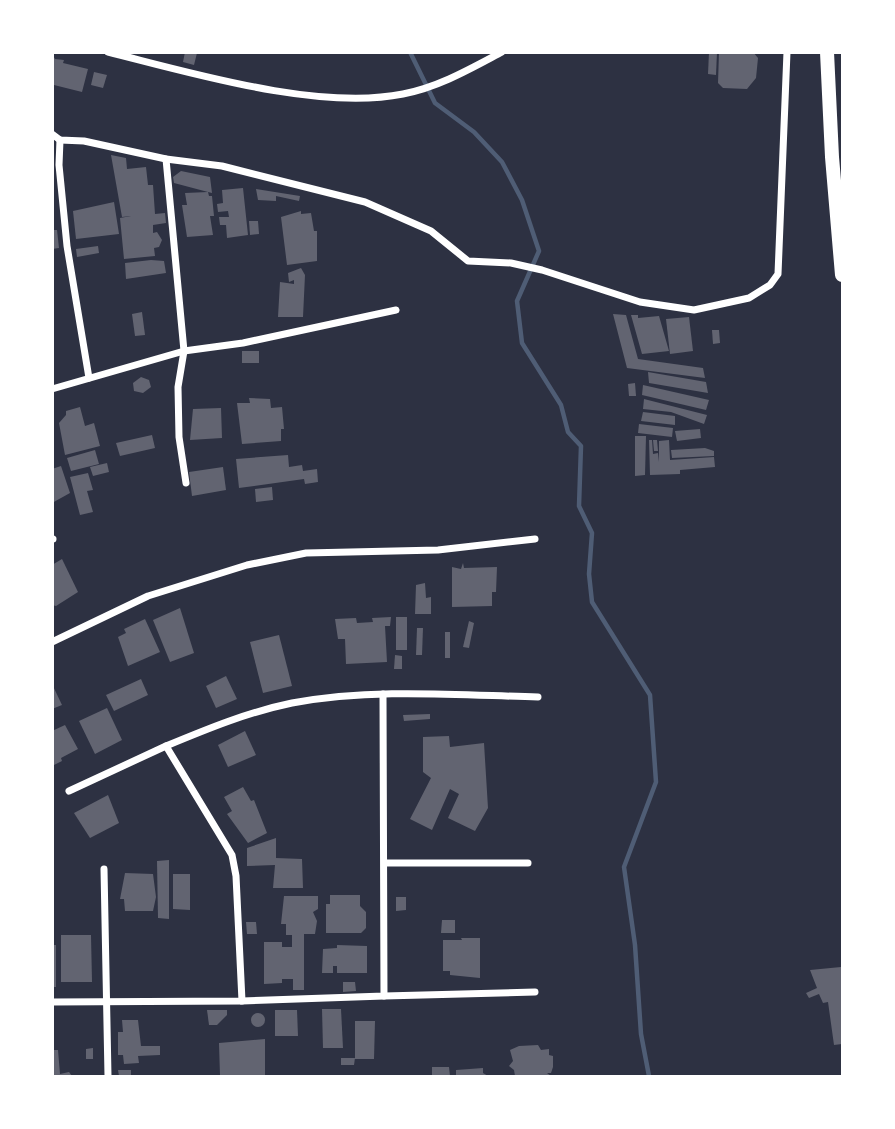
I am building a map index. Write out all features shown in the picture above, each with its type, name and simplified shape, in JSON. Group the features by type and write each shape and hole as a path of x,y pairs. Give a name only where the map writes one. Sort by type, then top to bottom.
{"highway":[{"path":"827,52 842,275"}],"street":[{"path":"108,52 207,76 328,98 371,99 428,88 502,52"},
{"path":"52,134 60,140 84,141 166,159 222,166 365,202 430,231 468,261 511,263 640,302 694,310 749,298 770,285 778,274 787,52"},
{"path":"60,140 59,165 67,246 89,377"},
{"path":"166,159 184,351 177,387 179,436 186,484"},
{"path":"52,388 184,351 243,343 396,310"},
{"path":"52,642 148,596 247,565 306,553 438,550 535,539"},
{"path":"383,694 386,863 384,996"},
{"path":"69,792 166,746 241,716 291,704 383,694 538,697"},
{"path":"166,746 232,855 236,876 242,1001"},
{"path":"386,863 528,863"},
{"path":"104,869 108,1076"},
{"path":"52,1002 242,1001 536,992"}],"building":[{"path":"185,52 197,53 194,65 183,62"},
{"path":"709,52 717,52 716,75 708,74"},
{"path":"719,52 753,52 758,58 756,78 747,89 723,88 718,83"},
{"path":"52,54 55,59 64,60 63,63 88,69 82,92 54,85"},
{"path":"94,72 107,75 103,88 91,85"},
{"path":"111,155 126,158 127,169 146,167 148,185 153,185 155,214 165,213 166,223 153,225 153,233 157,232 162,240 159,247 154,248 155,256 124,259 120,218 131,216 122,217"},
{"path":"181,171 210,177 212,193 174,183 173,177"},
{"path":"243,188 248,235 227,238 226,225 220,225 219,217 229,217 228,211 218,212 217,204 223,203 222,190"},
{"path":"256,189 300,196 299,201 276,196 276,201 258,200"},
{"path":"208,192 209,196 212,196 214,216 210,216 213,235 187,237 182,205 187,205 185,193"},
{"path":"114,202 119,234 76,239 73,211"},
{"path":"301,211 301,214 311,213 314,231 317,231 317,261 287,265 281,217"},
{"path":"249,221 258,221 259,234 250,235"},
{"path":"52,230 57,230 59,248 52,249"},
{"path":"98,246 99,253 77,257 76,249"},
{"path":"164,261 166,273 126,279 125,263"},
{"path":"301,268 305,275 303,317 278,317 280,282 294,284 294,280 289,282 288,273"},
{"path":"142,312 145,335 135,336 132,314"},
{"path":"613,314 626,315 638,359 703,368 705,378 627,368"},
{"path":"631,315 638,315 638,318 659,316 669,351 642,354"},
{"path":"689,317 693,351 670,354 666,319"},
{"path":"712,330 719,330 720,343 713,344"},
{"path":"242,351 259,351 259,363 242,363"},
{"path":"648,372 706,382 708,393 649,383"},
{"path":"141,377 149,380 151,387 143,393 134,391 133,383"},
{"path":"635,383 636,396 629,396 628,384"},
{"path":"643,385 709,400 706,410 642,395"},
{"path":"249,398 270,399 271,408 282,407 284,429 281,429 281,441 242,444 237,403 250,403"},
{"path":"644,399 707,415 704,424 671,412 643,409"},
{"path":"80,407 85,426 94,423 100,446 65,455 59,423 66,411"},
{"path":"221,408 222,438 190,440 193,409"},
{"path":"643,412 675,416 675,425 641,421"},
{"path":"639,424 673,428 672,437 638,433"},
{"path":"700,429 701,438 677,441 675,431"},
{"path":"152,435 155,448 120,456 116,443"},
{"path":"635,436 646,436 645,475 635,476"},
{"path":"649,440 652,440 653,454 658,453 659,462 659,441 669,440 670,460 714,457 715,467 680,470 680,474 650,475"},
{"path":"653,440 657,440 658,451 654,451"},
{"path":"705,448 714,451 714,456 672,458 671,450"},
{"path":"95,450 99,464 71,471 67,458"},
{"path":"288,455 289,467 302,465 303,471 317,469 318,482 305,484 304,479 239,488 236,459"},
{"path":"107,463 109,472 93,476 90,467"},
{"path":"61,466 70,493 52,503 52,469"},
{"path":"223,467 226,490 192,496 189,472"},
{"path":"88,473 93,490 87,491 93,512 80,515 70,477"},
{"path":"272,487 273,500 256,502 255,489"},
{"path":"62,559 78,592 56,606 52,605 52,565"},
{"path":"463,563 464,568 497,567 496,592 492,592 492,606 452,607 452,567 461,569"},
{"path":"425,583 426,598 431,597 431,614 415,614 416,585"},
{"path":"180,608 194,653 170,662 153,620"},
{"path":"391,617 390,626 385,626 387,662 346,664 345,639 338,639 335,619 356,618 357,623 373,622 372,618"},
{"path":"396,617 407,617 407,650 396,650"},
{"path":"145,619 160,652 128,666 118,637 126,633 124,629"},
{"path":"469,621 474,623 469,648 463,647"},
{"path":"417,628 423,628 422,655 416,655"},
{"path":"445,632 450,632 450,658 445,658"},
{"path":"279,635 292,686 263,693 250,642"},
{"path":"395,655 402,656 402,669 394,669"},
{"path":"226,676 237,699 216,708 206,686"},
{"path":"141,679 148,695 114,711 106,695"},
{"path":"52,684 62,705 52,709"},
{"path":"107,708 122,740 95,754 79,721"},
{"path":"430,714 430,719 404,721 403,715"},
{"path":"65,725 78,749 54,765 52,731"},
{"path":"245,731 256,755 228,767 218,745"},
{"path":"449,736 450,747 484,743 488,808 475,831 448,818 459,794 450,789 432,830 410,819 431,778 423,772 423,737"},
{"path":"243,787 251,801 254,800 267,833 248,843 227,814 232,811 224,797"},
{"path":"108,795 119,823 90,838 74,813"},
{"path":"276,838 276,858 302,859 303,888 273,888 275,865 247,866 247,848"},
{"path":"169,860 169,919 158,918 157,861"},
{"path":"125,873 153,874 156,897 153,911 125,911 124,899 120,899"},
{"path":"173,874 190,874 190,910 173,909"},
{"path":"330,895 360,895 360,906 366,912 366,928 361,933 326,933 326,904 330,904"},
{"path":"284,896 318,896 318,909 313,912 317,921 315,934 304,934 304,990 293,990 293,979 264,984 264,942 282,942 282,947 292,947 292,935 286,935 286,924 281,924"},
{"path":"396,897 406,897 406,910 396,911"},
{"path":"442,920 455,920 455,933 441,933"},
{"path":"246,922 256,922 257,934 247,934"},
{"path":"61,935 91,935 92,982 61,982"},
{"path":"461,938 480,938 480,978 450,975 450,971 443,971 443,940 462,940"},
{"path":"52,945 56,945 56,987 52,987"},
{"path":"337,945 367,946 367,973 337,973 337,966 333,966 333,973 322,973 323,949 337,948"},
{"path":"841,967 842,1044 834,1045 828,1002 823,1003 819,994 809,998 806,993 817,988 810,970"},
{"path":"343,982 355,982 356,991 343,992"},
{"path":"322,1009 341,1009 343,1048 323,1048"},
{"path":"207,1010 227,1010 227,1015 217,1025 209,1025"},
{"path":"275,1010 297,1010 298,1036 275,1036"},
{"path":"258,1013 263,1015 263,1025 258,1027 253,1025 251,1020 253,1015"},
{"path":"122,1020 138,1020 141,1046 160,1046 160,1055 138,1056 139,1063 124,1064 123,1055 118,1055 118,1032 123,1032"},
{"path":"355,1021 375,1021 374,1059 355,1059"},
{"path":"265,1039 265,1076 220,1076 219,1043"},
{"path":"538,1045 541,1050 549,1049 549,1055 553,1056 551,1073 547,1073 551,1076 515,1076 514,1070 509,1066 513,1061 510,1050 519,1046"},
{"path":"93,1048 93,1059 86,1059 86,1049"},
{"path":"52,1050 58,1050 60,1074 69,1072 72,1076 52,1076"},
{"path":"341,1058 355,1058 354,1065 341,1065"},
{"path":"432,1067 449,1067 450,1076 432,1076"},
{"path":"483,1068 483,1073 488,1076 456,1076 456,1070"},
{"path":"118,1070 131,1070 131,1076 119,1076"}],"waterway":[{"path":"410,52 435,103 474,132 502,162 522,200 539,251 517,301 522,343 561,405 568,432 581,446 579,506 592,533 589,574 592,602 650,695 656,782 624,867 635,945 641,1034 649,1076"}]}
